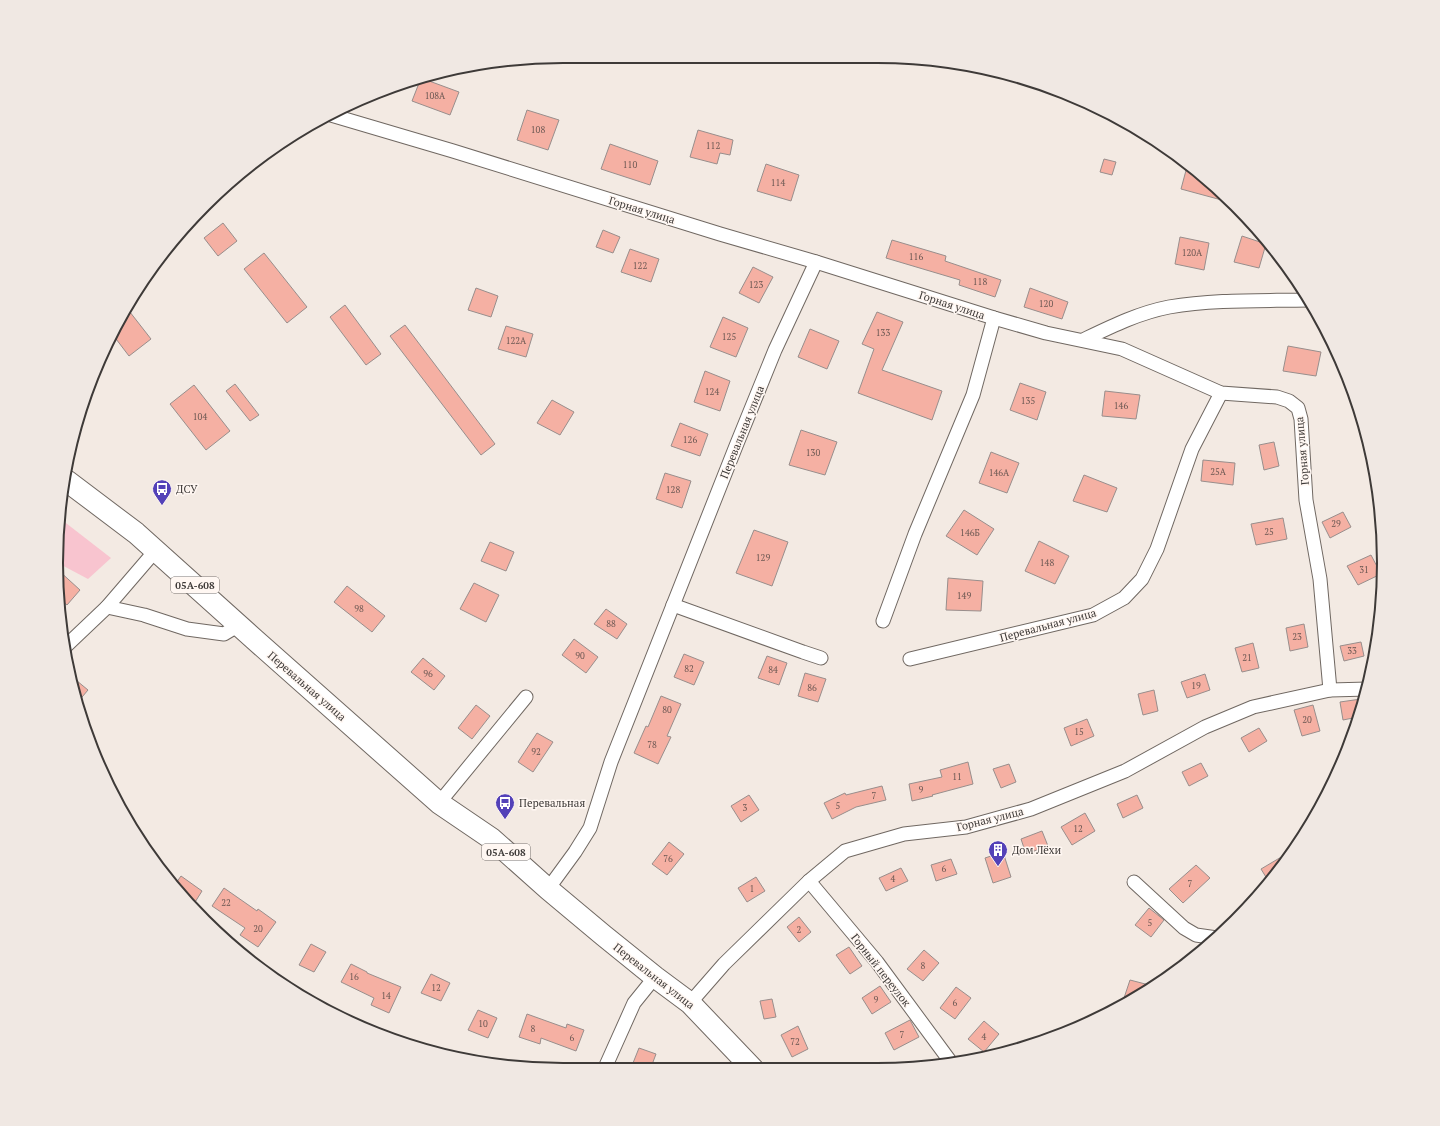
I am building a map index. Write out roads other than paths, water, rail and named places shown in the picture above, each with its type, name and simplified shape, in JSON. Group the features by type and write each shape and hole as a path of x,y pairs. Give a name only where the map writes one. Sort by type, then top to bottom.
{"highway":[{"name":"Перевальная улица","path":"70,483 156,550 439,803 492,839 548,889 655,977 690,1003 747,1063"}],"street":[{"name":"Горная улица","path":"338,117 816,262 994,318 1046,333 1122,349 1221,393 1278,398 1289,401 1298,408 1302,419 1306,500 1320,579 1330,690"},
{"name":"Перевальная улица","path":"548,889 575,852 590,828 611,762 673,605 775,350 816,262"},
{"path":"1083,340 1123,321 1167,308 1203,302 1302,300"},
{"path":"883,621 915,534 973,395 994,318"},
{"name":"Перевальная улица","path":"910,659 1093,615 1124,598 1142,580 1157,549 1192,449 1221,393"},
{"path":"70,642 107,607 156,550"},
{"path":"673,605 821,658"},
{"path":"107,607 144,615 187,629 224,634 239,625"},
{"name":"Горная улица","path":"690,1003 724,964 809,881 845,851 904,834 966,827 1031,809 1125,771 1205,727 1253,707 1330,690 1361,689"},
{"path":"439,803 526,697"},
{"name":"Горный переулок","path":"809,881 877,962 948,1058"},
{"path":"1134,882 1184,928 1196,935 1209,937"},
{"path":"607,1063 634,1003 655,977"}],"place":[{"name":"ДСУ","path":"162,506"},
{"name":"Перевальная","path":"505,820"},
{"name":"Дом Лёхи","path":"998,867"}]}
